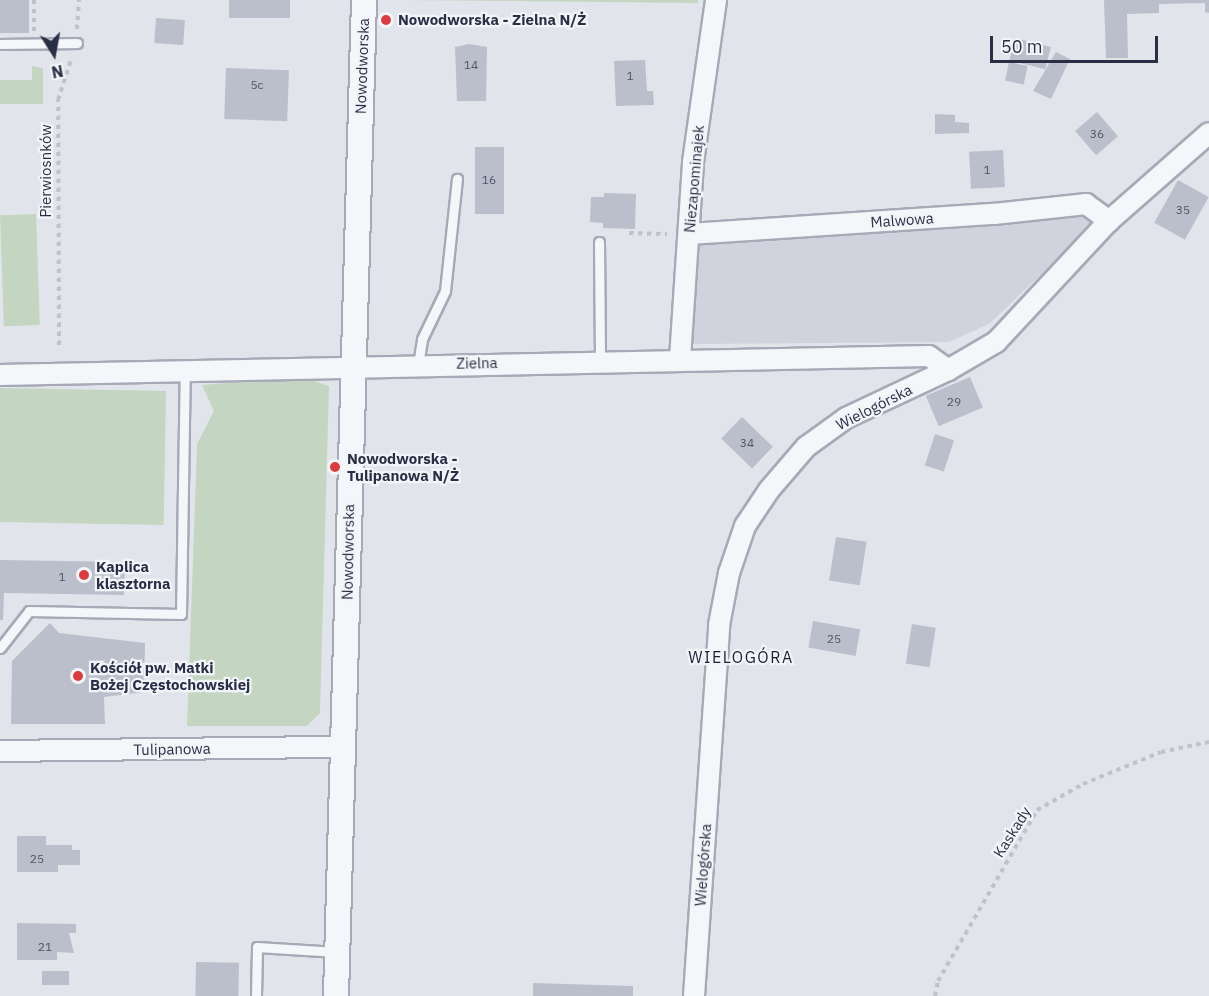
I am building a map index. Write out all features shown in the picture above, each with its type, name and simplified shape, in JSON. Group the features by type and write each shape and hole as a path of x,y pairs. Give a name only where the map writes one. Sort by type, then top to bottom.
{"street":[{"name":"Nowodworska","path":"336,996 364,0"},
{"name":"Niezapominajek","path":"680,359 693,162 716,0"},
{"name":"Wielogórska","path":"694,996 719,625 729,573 746,526 769,490 806,447 846,418 948,370 996,342 1109,221 1209,133"},
{"name":"Malwowa","path":"689,234 994,214 1086,204 1109,221"},
{"name":"Zielna","path":"0,375 600,360 929,356 948,370"},
{"name":"Tulipanowa","path":"0,751 343,747"}],"lane":[{"path":"0,44 77,43"},
{"path":"418,365 422,339 445,291 457,179"},
{"path":"599,242 600,360"},
{"path":"0,648 29,611 181,614 186,372"},
{"path":"256,996 256,947 337,952"}],"path":[{"path":"34,0 34,43"},
{"name":"Pierwiosnków","path":"59,345 58,100 77,43 79,0"},
{"path":"629,233 689,234"},
{"name":"Kaskady","path":"935,996 938,981 1037,810 1083,784 1161,752 1209,742"}],"shaded area":[{"path":"1078,214 1093,225 989,324 949,342 691,344 699,244"}],"green space":[{"path":"401,0 698,0 698,3"},
{"path":"32,66 43,68 43,104 0,104 0,80 32,80"},
{"path":"36,214 40,325 4,326 0,215"},
{"path":"302,377 329,386 320,713 307,726 187,726 197,444 214,411 202,385"},
{"path":"0,388 166,391 164,525 0,522"}],"building":[{"path":"0,0 29,0 29,33 0,33"},
{"path":"229,0 290,0 290,18 229,18"},
{"path":"1104,0 1209,0 1209,13 1205,12 1205,3 1159,4 1159,13 1127,14 1128,58 1106,58"},
{"path":"156,18 185,20 183,45 154,43"},
{"path":"1015,38 1051,47 1045,69 1009,60"},
{"path":"469,44 487,47 486,101 457,101 455,47"},
{"path":"1056,52 1070,59 1051,99 1033,91"},
{"path":"645,60 647,91 653,91 654,105 616,106 614,61"},
{"path":"1009,62 1028,66 1024,85 1005,81"},
{"path":"226,68 289,70 287,121 224,119"},
{"path":"1097,112 1118,136 1096,155 1075,131"},
{"path":"935,114 955,115 955,122 969,123 969,133 935,134"},
{"path":"475,147 504,147 504,214 475,214"},
{"path":"1003,150 1005,187 971,189 969,152"},
{"path":"1178,180 1209,197 1185,240 1154,223"},
{"path":"604,193 636,194 635,229 603,228 603,223 590,222 591,197 604,197"},
{"path":"970,377 983,407 939,426 926,396"},
{"path":"742,417 773,447 752,468 721,439"},
{"path":"935,434 954,440 944,472 925,465"},
{"path":"836,537 867,542 860,585 829,580"},
{"path":"0,560 125,562 124,595 4,593 3,620 0,620"},
{"path":"813,621 860,629 856,656 808,648"},
{"name":"Kościół pw. Matki Bożej Częstochowskiej","path":"50,623 59,633 145,643 144,692 104,697 105,724 11,724 12,661"},
{"path":"912,624 936,628 929,667 906,664"},
{"path":"17,836 46,836 46,845 72,845 72,850 80,850 80,865 58,865 58,872 17,872"},
{"path":"17,923 76,924 76,933 69,933 74,953 57,952 57,960 17,960"},
{"path":"196,962 239,963 238,996 195,996"},
{"path":"42,971 69,971 69,985 42,985"},
{"path":"533,983 633,986 633,996 533,996"}],"place":[{"name":"Nowodworska - Zielna N/Ż","path":"386,20"},
{"name":"Nowodworska - Tulipanowa N/Ż","path":"335,467"},
{"name":"Kaplica klasztorna","path":"84,575"},
{"name":"Kościół pw. Matki Bożej Częstochowskiej","path":"78,676"}],"district":[{"name":"WIELOGÓRA","path":"741,657"}]}
